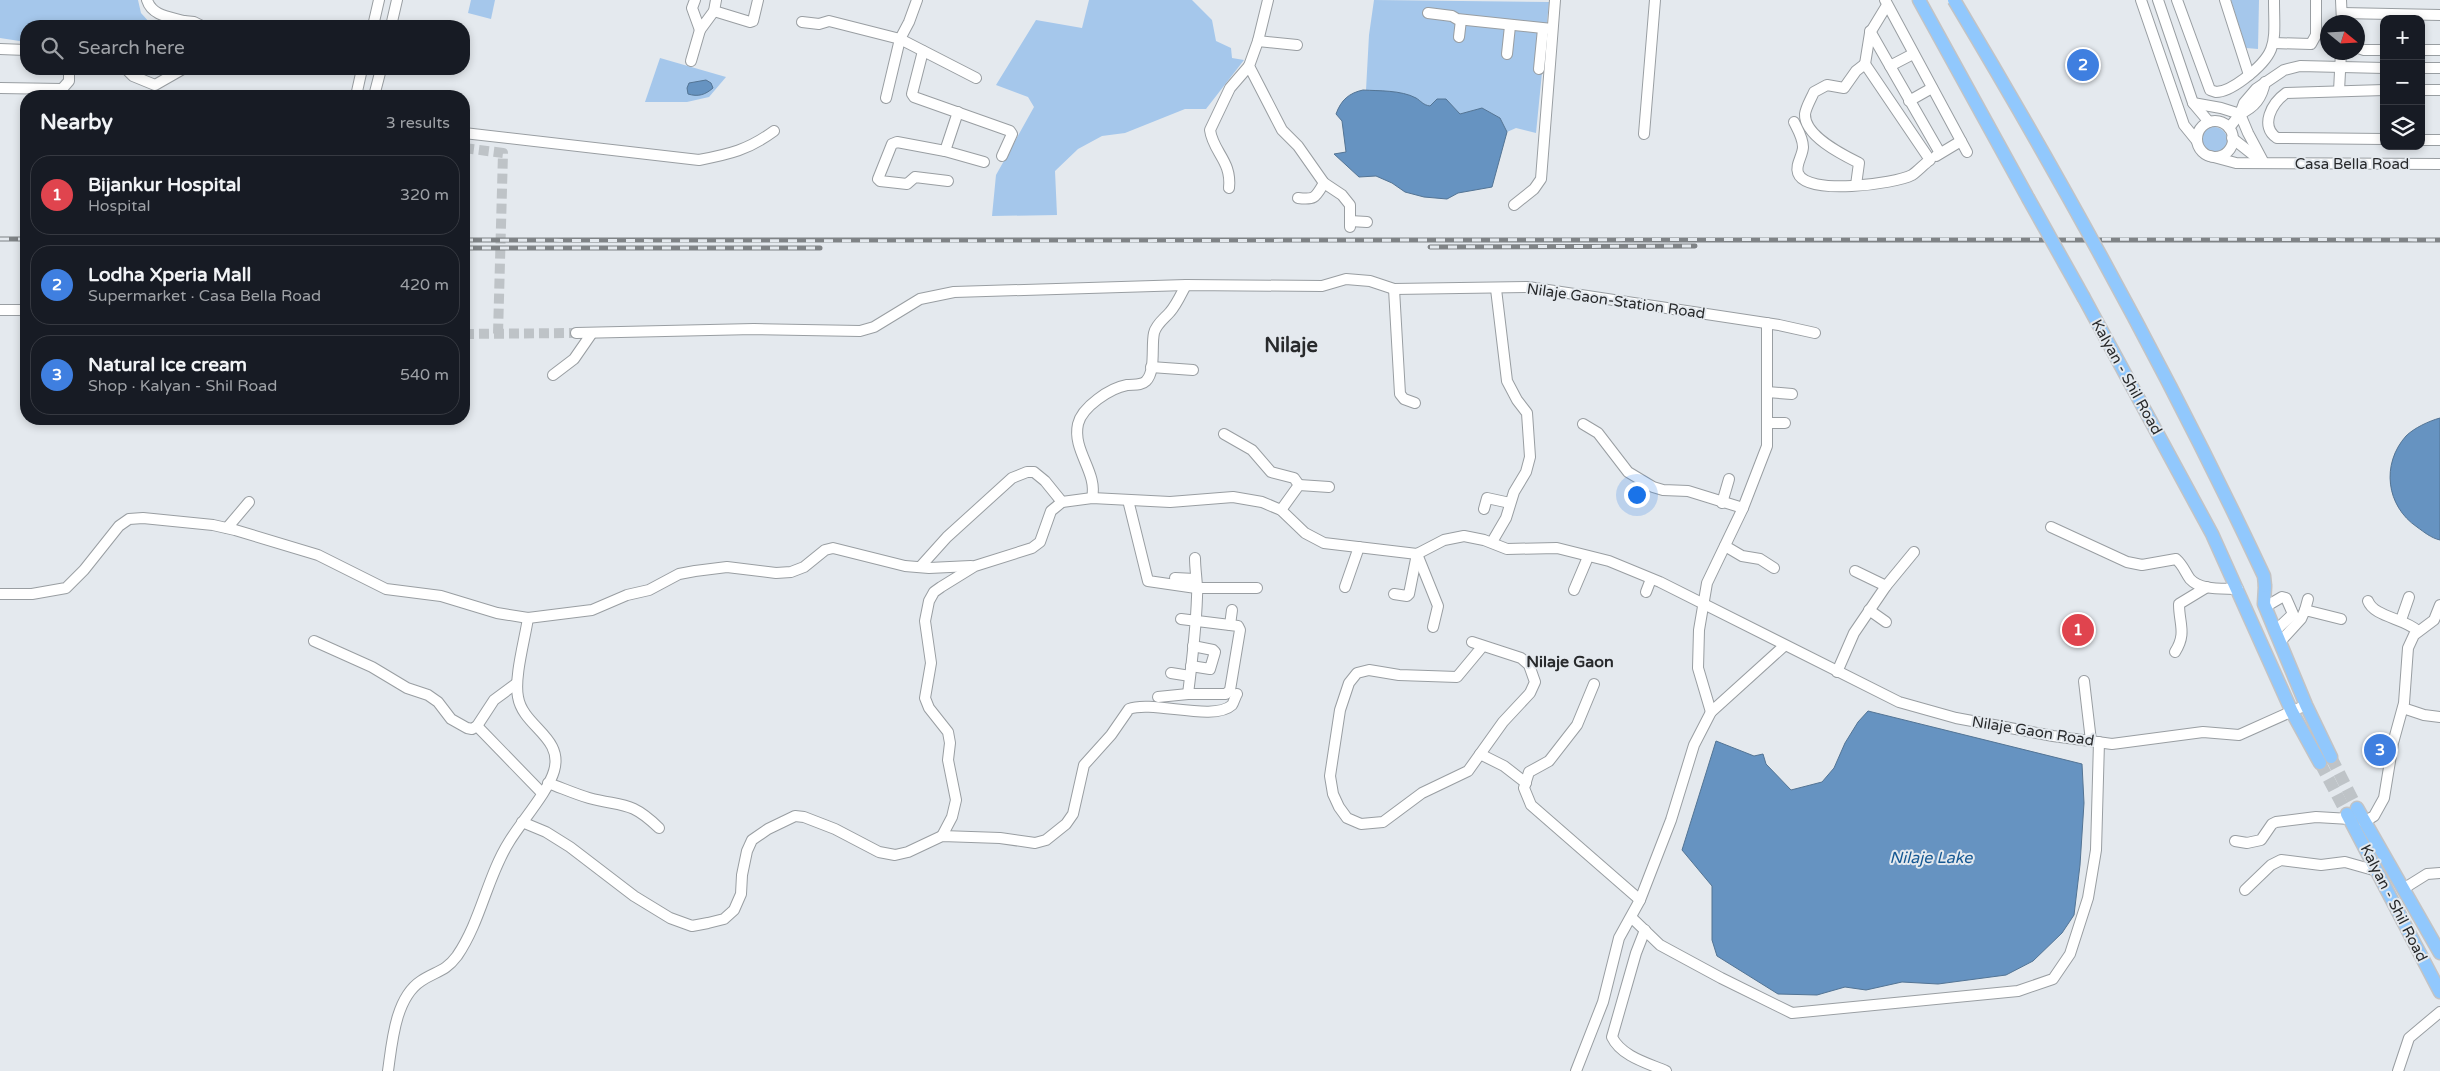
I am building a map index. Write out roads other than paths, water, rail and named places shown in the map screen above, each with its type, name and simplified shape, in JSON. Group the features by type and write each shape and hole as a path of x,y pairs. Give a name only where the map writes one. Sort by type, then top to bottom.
{"main road":[{"name":"Kalyan - Shil Road","path":"1919,0 2212,534 2292,712 2325,760 2306,705 2264,605"},
{"path":"1954,0 2030,128 2150,346 2231,504 2264,576 2264,605"},
{"name":"Kalyan - Shil Road","path":"2351,814 2364,822 2439,948"},
{"name":"Kalyan - Shil Road","path":"2351,814 2377,871 2440,992"}],"street":[{"path":"147,0 149,8 171,20"},
{"path":"374,20 379,0"},
{"path":"392,20 397,0"},
{"path":"694,0 692,8 700,30"},
{"path":"691,61 700,30 714,11 716,0"},
{"path":"714,11 750,22 752,21 758,0"},
{"path":"886,98 900,39 910,22 917,0"},
{"path":"1229,188 1230,176 1224,158 1211,136 1210,130 1230,88 1249,66 1268,0"},
{"path":"1539,69 1556,0"},
{"path":"1644,134 1655,0"},
{"path":"2141,0 2184,125 2197,141 2201,151 2210,156 2221,156 2226,153 2231,133 2240,114 2251,109 2262,95 2265,82 2284,70 2300,66 2380,68"},
{"path":"2158,0 2193,103 2208,122"},
{"path":"2177,0 2210,90 2220,92 2259,68 2270,54 2274,43 2274,0"},
{"path":"2225,0 2249,75"},
{"path":"2274,43 2311,44 2316,35 2316,0"},
{"path":"2342,0 2342,15"},
{"path":"1886,3 1870,31 1865,64 1930,160"},
{"path":"1886,3 1966,152"},
{"path":"1428,13 1461,20 1548,29"},
{"path":"2365,17 2440,14"},
{"path":"1459,37 1461,20"},
{"path":"802,22 819,24 829,21 900,39 976,78"},
{"path":"1507,54 1510,26"},
{"path":"1514,205 1534,189 1542,179 1548,29"},
{"path":"1870,31 1940,154"},
{"path":"1258,40 1297,44"},
{"path":"0,49 20,50"},
{"path":"2365,50 2380,50"},
{"path":"2425,50 2440,50"},
{"path":"923,51 912,94 914,97 1010,131 1012,134 1002,156"},
{"path":"1890,66 1913,54"},
{"path":"2339,92 2340,60"},
{"path":"1856,185 1859,163 1823,144 1806,120 1805,112 1814,92 1827,86 1844,88 1856,71 1865,64"},
{"path":"1249,66 1273,116 1324,183 1342,195 1350,205 1350,224 1367,222"},
{"path":"2425,68 2440,68"},
{"path":"0,88 62,89 69,81 69,75"},
{"path":"132,75 155,85 172,75"},
{"path":"357,90 361,75"},
{"path":"376,90 379,75"},
{"path":"1909,102 1932,88"},
{"path":"2380,90 2286,93 2277,100 2270,110 2269,127 2271,134 2277,138 2380,139"},
{"path":"2425,90 2440,90"},
{"path":"2193,103 2221,108 2240,114 2264,163"},
{"path":"945,151 958,112"},
{"path":"2197,141 2200,130 2208,122 2217,121 2264,163"},
{"path":"1794,122 1804,146 1798,174 1802,178 1824,186 1885,183 1912,174 1930,160 1961,141"},
{"path":"470,134 699,160 727,155 754,146 774,131"},
{"path":"2425,140 2440,140"},
{"path":"948,182 916,176 907,184 880,181 878,179 892,144 897,142 945,151 984,162"},
{"name":"Casa Bella Road","path":"2210,156 2236,163 2440,164"},
{"path":"1298,198 1310,200 1314,198 1324,183"},
{"name":"Nilaje Gaon-Station Road","path":"1186,285 1322,286 1346,279 1370,281 1394,288 1496,289 1528,287 1767,323 1815,333"},
{"path":"576,333 711,330 860,331 874,326 920,299 954,292 1186,285"},
{"path":"1092,498 1094,482 1078,444 1079,422 1083,413 1100,399 1126,385 1142,384 1147,380 1156,327 1170,311 1186,285"},
{"path":"1394,288 1400,394 1404,399 1415,403"},
{"path":"1492,542 1506,518 1510,503 1529,465 1527,413 1517,400 1507,381 1496,289"},
{"path":"0,310 20,310"},
{"path":"1710,712 1698,668 1699,630 1707,583 1743,508 1767,446 1767,323"},
{"path":"553,374 574,359 592,333"},
{"path":"1150,367 1193,370"},
{"path":"1767,392 1792,394"},
{"path":"1768,423 1786,423"},
{"path":"1583,424 1598,433 1628,472 1653,487 1663,490 1688,492 1743,508"},
{"path":"1224,434 1252,450 1271,472 1294,478 1298,485"},
{"path":"920,567 947,537 1012,478 1028,472 1034,472 1045,481 1062,502"},
{"path":"1722,503 1729,479"},
{"path":"1298,485 1329,487"},
{"path":"1281,510 1298,485"},
{"path":"942,836 952,817 956,800 948,760 950,743 948,732 929,708 925,698 931,663 925,621 926,610 934,592 975,566 1032,548 1040,542 1050,511 1062,502 1092,498 1170,502 1233,496 1262,502 1281,510 1312,538 1324,543 1417,554"},
{"path":"1484,510 1487,498 1510,503"},
{"path":"1128,500 1148,581 1257,588"},
{"path":"228,528 249,502"},
{"path":"0,594 32,594 66,588 84,570 119,526 129,520 143,518 228,528 318,555 386,588 441,596 497,614 528,618 592,610 627,594 649,590 679,574 695,571 727,567 776,573 791,572 804,567 826,550 833,548 905,566 975,566"},
{"path":"2051,527 2126,562 2142,565 2176,559 2182,563 2191,580 2207,587 2238,589"},
{"name":"Nilaje Gaon Road","path":"1417,554 1431,545 1464,536 1492,542 1507,549 1557,548 1609,561 1704,603 1784,646 1899,702 1956,718 2095,742 2112,744 2203,732 2239,735 2306,705"},
{"path":"1725,546 1742,556 1760,559 1774,568"},
{"path":"1345,588 1359,547"},
{"path":"1837,672 1854,633 1886,586 1914,552"},
{"path":"1394,594 1407,596 1409,594 1417,554"},
{"path":"1417,554 1438,606 1433,627"},
{"path":"1574,590 1588,557"},
{"path":"1188,694 1195,620 1195,558"},
{"path":"1854,571 1886,586"},
{"path":"1175,578 1196,583"},
{"path":"1646,592 1651,579"},
{"path":"2175,652 2182,641 2183,629 2179,617 2179,604 2207,587"},
{"path":"2264,605 2282,597 2286,598 2293,614 2277,637"},
{"path":"2401,620 2409,597"},
{"path":"2277,637 2301,619 2308,599"},
{"path":"2368,602 2374,610 2401,620 2418,630"},
{"path":"2364,822 2374,816 2384,798 2393,743 2403,708 2408,648 2418,630 2431,624 2440,605"},
{"path":"1230,624 1232,610"},
{"path":"1870,610 1886,622"},
{"path":"2305,610 2341,619"},
{"path":"388,1071 402,1001 421,981 448,968 459,953 508,842 554,772 556,754 548,737 525,716 518,698 517,683 528,618"},
{"path":"1158,697 1188,694 1226,694 1230,690 1240,630 1238,626 1181,619"},
{"path":"314,641 372,667 407,688 428,695 438,702 458,724 472,729 477,726 494,700 517,683"},
{"path":"1472,642 1482,647 1521,658 1530,666 1535,682 1530,693 1503,722 1468,771 1422,793 1383,822 1361,824 1347,818 1333,794 1330,776 1340,710 1349,683 1357,673 1369,670 1399,675 1457,677 1482,647"},
{"path":"1171,673 1210,669 1215,652 1193,646"},
{"path":"1576,1071 1602,1006 1617,943 1640,900 1671,820 1694,746 1710,712 1784,646"},
{"path":"1632,918 1660,944 1720,978 1792,1013 2018,991 2053,979 2070,954 2088,898 2096,850 2095,742 2084,681"},
{"path":"1594,684 1577,725 1550,761 1529,772 1524,788 1531,805 1640,900"},
{"path":"522,822 546,832 576,851 634,896 670,918 692,926 724,919 734,910 741,894 744,867 752,840 785,819 795,816 804,817 835,829 879,852 894,855 908,852 942,836 1000,838 1035,843 1046,840 1066,824 1073,814 1084,765 1111,735 1129,709 1142,707 1209,711 1225,708 1232,704 1237,694"},
{"path":"2403,708 2424,715 2440,717"},
{"path":"477,726 542,792"},
{"path":"1480,754 1504,766 1526,782"},
{"path":"548,783 589,798 627,805 642,813 659,828"},
{"path":"2235,841 2247,843 2261,840 2272,824 2276,822 2351,814"},
{"path":"2245,890 2271,865 2281,860 2321,865 2345,862 2377,871"},
{"path":"2403,889 2427,874 2440,873"},
{"path":"1645,930 1612,1037 1616,1046 1623,1052 1666,1071"},
{"path":"2424,962 2439,948"},
{"path":"1602,1006 1618,1013"},
{"path":"2398,1071 2409,1038 2440,1012"}],"water":[{"path":"706,80 711,83 713,88 704,94 688,94 687,88 689,83"},
{"path":"1363,90 1390,91 1410,95 1430,106 1437,99 1446,99 1460,114 1482,108 1500,118 1507,132 1492,187 1458,193 1447,199 1424,197 1405,192 1392,183 1376,176 1359,177 1334,154 1346,152 1342,121 1336,114 1338,109 1346,98"},
{"path":"2440,418 2440,540 2417,527 2399,508 2390,484 2390,472 2398,447 2406,436 2422,425"},
{"name":"Nilaje Lake","path":"1868,711 2082,764 2084,803 2080,865 2074,915 2062,933 2033,961 2006,975 1938,984 1902,982 1866,990 1845,987 1817,995 1778,994 1717,956 1712,940 1712,886 1682,850 1716,741 1754,756 1763,754 1766,764 1791,790 1822,782 1834,768 1845,743 1858,722"}],"tunnel":[{"path":"470,149 503,153 498,334"},
{"path":"470,334 576,333"},
{"path":"2331,757 2357,808"},
{"path":"2320,763 2347,814"}],"railway":[{"path":"0,239 20,239"},
{"path":"470,240 2440,240"},
{"path":"1430,247 1695,246"},
{"path":"470,248 820,248"}],"place":[{"name":"Lodha Xperia Mall","path":"2083,65"},
{"name":"Bijankur Hospital","path":"2078,630"},
{"name":"Natural Ice cream","path":"2380,750"}],"district":[{"name":"Nilaje","path":"1291,345"},
{"name":"Nilaje Gaon","path":"1570,661"}]}
